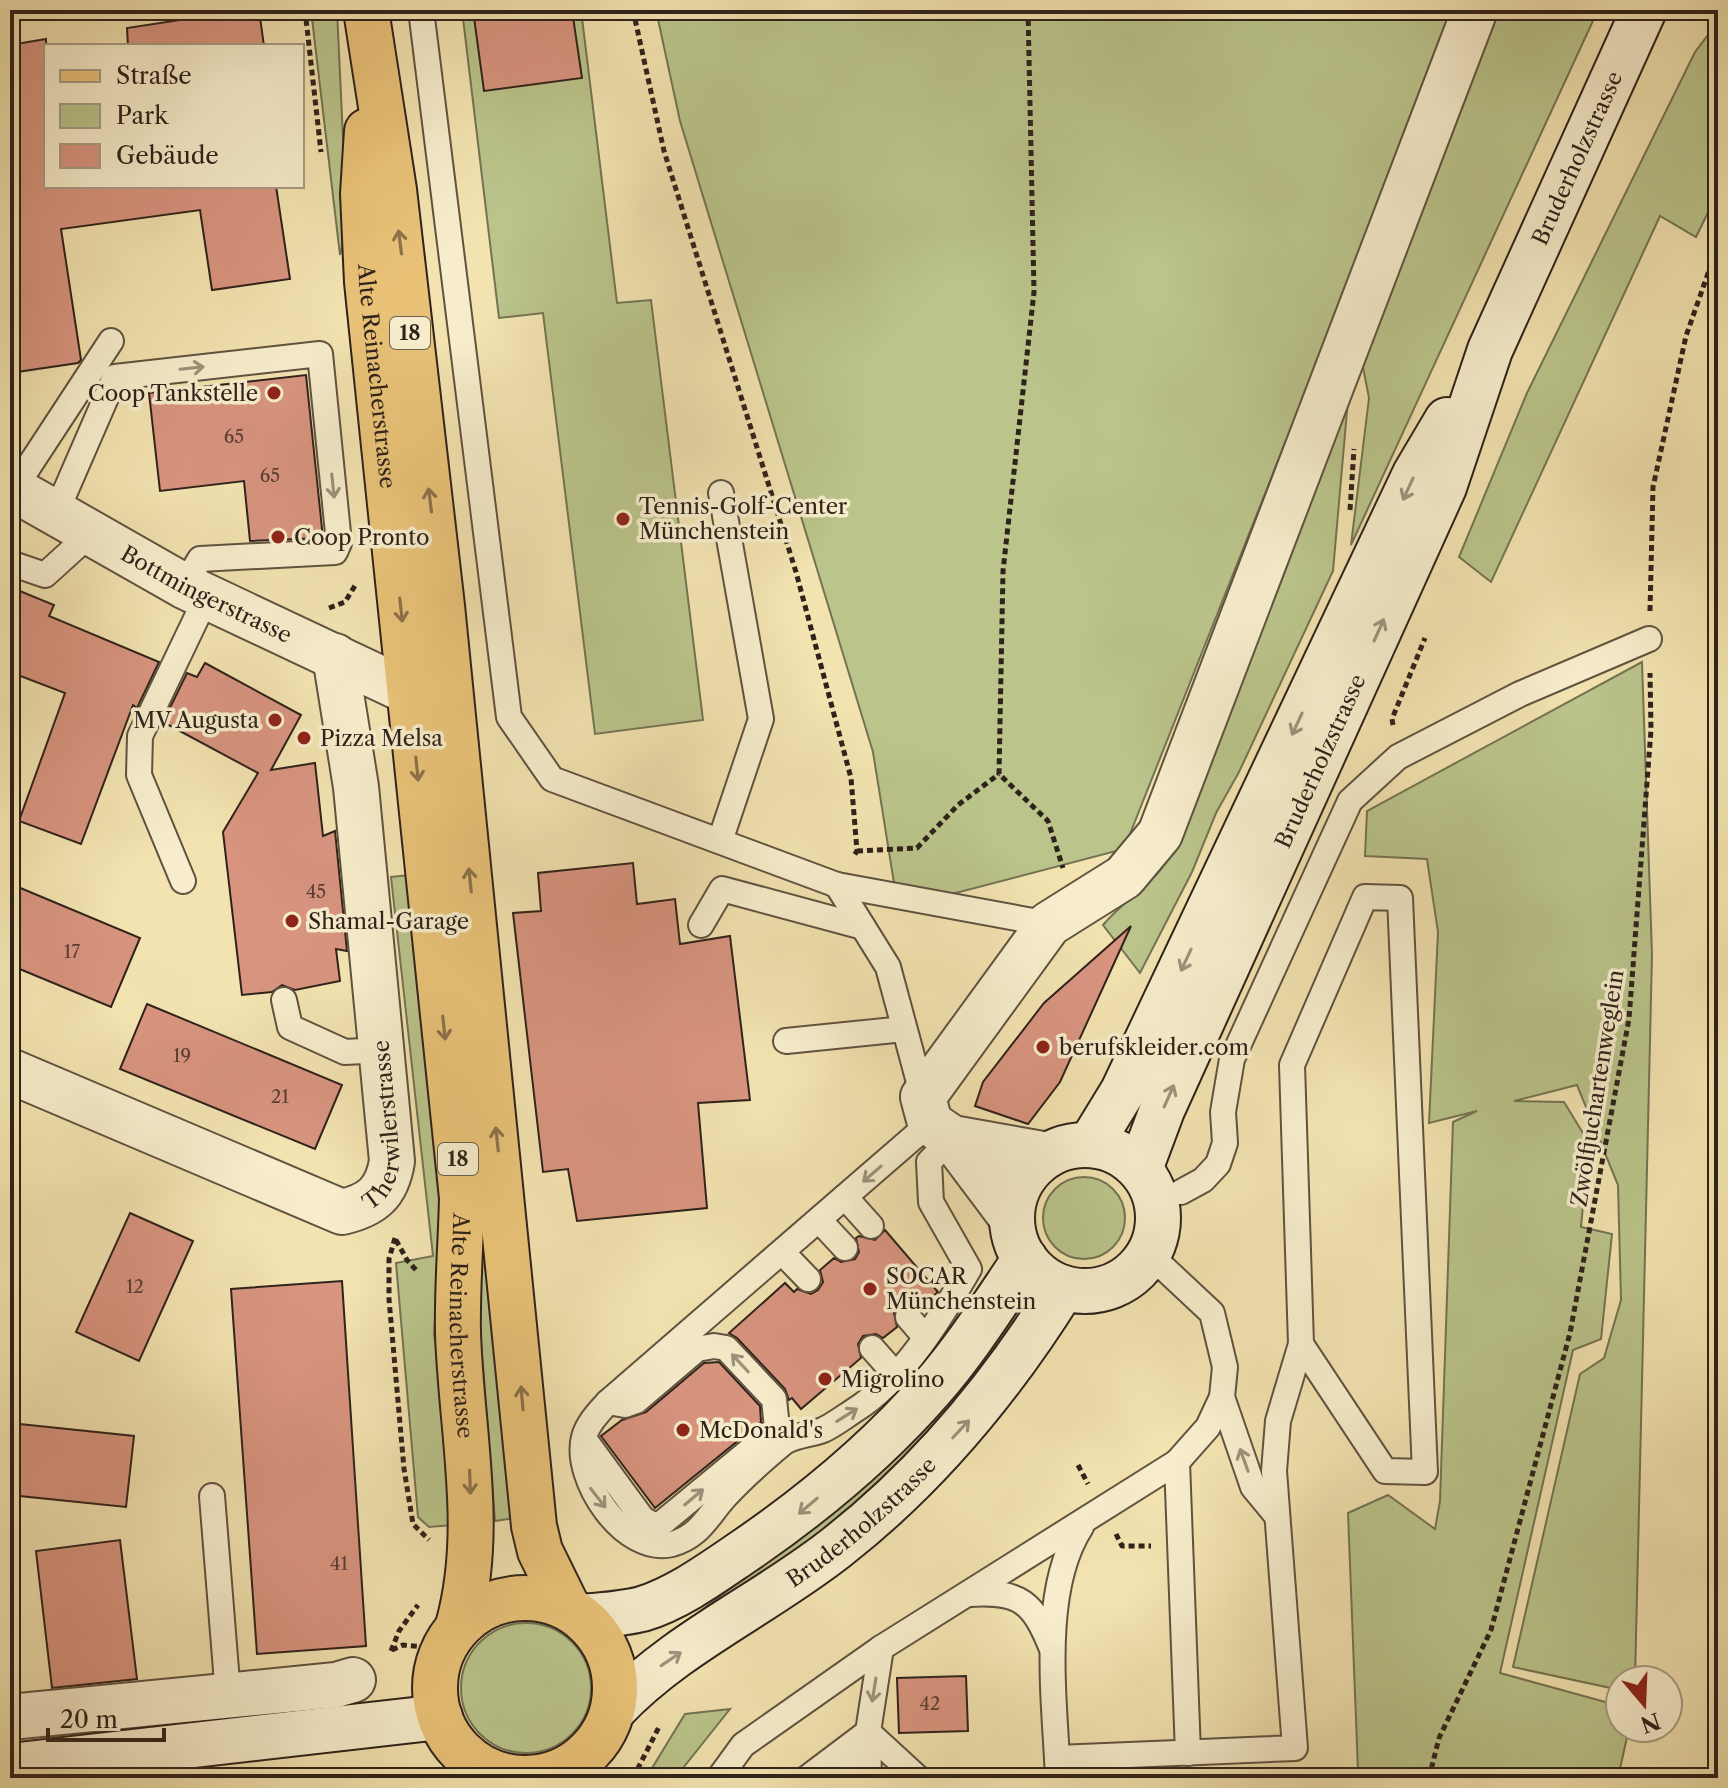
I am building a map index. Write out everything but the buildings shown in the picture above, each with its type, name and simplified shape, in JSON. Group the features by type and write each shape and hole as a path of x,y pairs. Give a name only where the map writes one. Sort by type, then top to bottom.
{"main road":[{"name":"Alte Reinacherstrasse","path":"366,10 394,190 453,707 534,1526 540,1551 575,1613"},
{"path":"935,1120 1062,917 1124,877 1160,834 1475,10"},
{"name":"Bruderholzstrasse","path":"1140,1169 1162,1110 1444,487 1490,350 1644,10"},
{"name":"Alte Reinacherstrasse","path":"372,61 363,194 367,282 462,1198 458,1333 472,1535 467,1591 449,1638"},
{"name":"Bruderholzstrasse","path":"1090,1145 1123,1091 1415,474 1490,350"},
{"name":"Bottmingerstrasse","path":"12,488 72,525 196,591 409,692"},
{"name":"Therwilerstrasse","path":"10,1071 342,1212 363,1207 379,1196 388,1182 392,1161 356,787 335,656"},
{"path":"409,692 453,707"},
{"path":"935,1120 1048,1155"},
{"path":"935,1120 1012,1218"},
{"path":"1090,1145 1109,1148 1140,1169 1152,1188 1158,1210 1157,1233 1149,1254 1133,1273 1112,1286 1087,1291 1063,1288 1041,1277 1025,1259 1015,1239 1012,1218 1016,1193 1029,1171 1048,1155 1068,1146 1090,1145"},
{"name":"Bruderholzstrasse","path":"575,1613 616,1614 660,1602 717,1570 803,1511 881,1442 932,1388 974,1335 1025,1259"},
{"name":"Bruderholzstrasse","path":"613,1710 641,1680 837,1547 915,1478 977,1411 1063,1288"},
{"path":"509,1599 551,1600 575,1613 606,1648 615,1688 613,1710 586,1763 573,1763 543,1776 480,1772 459,1750 440,1717 435,1684 449,1638 487,1605 509,1599"},
{"path":"10,1717 336,1685 353,1680"},
{"path":"10,1766 440,1717"}],"lane":[{"path":"421,10 509,717 552,779 837,885 1062,917"},
{"path":"12,488 111,341"},
{"path":"10,563 45,575 72,525 115,377 320,354 339,543 335,552 200,559 196,591 140,736 139,775 183,881"},
{"path":"720,841 761,719 721,493"},
{"path":"1181,1192 1203,1180 1218,1164 1225,1143 1223,1112 1232,1059 1350,801 1398,757 1520,694 1649,639"},
{"path":"837,885 888,967 904,1029 935,1120 929,1162 931,1202 969,1269 940,1302 925,1337 895,1374 859,1407 823,1430 786,1440 725,1497 704,1526 670,1544 643,1542 622,1529 588,1484 584,1438 593,1420 608,1402 935,1120"},
{"path":"701,925 722,889 863,927"},
{"path":"1085,1522 1069,1546 1060,1569 1054,1654 1058,1768 1188,1753 1295,1748 1274,1471 1278,1421 1301,1344 1292,1065 1365,897 1400,898 1425,1472 1385,1471 1301,1344"},
{"path":"284,1000 290,1027 345,1052 382,1050"},
{"path":"786,1041 904,1029"},
{"path":"845,1197 871,1226"},
{"path":"819,1220 845,1248"},
{"path":"782,1252 808,1279"},
{"path":"719,1778 743,1745 881,1648 1177,1462 1208,1427 1222,1397 1225,1367 1212,1313 1149,1254"},
{"path":"908,1317 925,1337"},
{"path":"584,1438 642,1518 653,1525 662,1523 777,1428 774,1399 726,1348 714,1346 697,1349 636,1401 625,1405 608,1402"},
{"path":"872,1348 895,1374"},
{"path":"1222,1397 1253,1487 1277,1516"},
{"path":"1177,1462 1188,1753"},
{"path":"212,1496 228,1695"},
{"path":"968,1594 1000,1592 1024,1601 1040,1618 1054,1654"},
{"path":"869,1778 868,1732 881,1648"},
{"path":"807,1778 868,1732"},
{"path":"823,1778 868,1732"},
{"path":"847,1778 868,1732"},
{"path":"868,1732 887,1778"},
{"path":"868,1732 903,1778"},
{"path":"868,1732 918,1778"}],"path":[{"path":"305,10 322,163"},
{"path":"633,10 664,151 796,572 848,763 857,851 837,885"},
{"path":"1028,10 1034,292 1003,571 999,774 1048,821 1062,917"},
{"name":"Zwölfjuchartenweglein","path":"1429,1778 1439,1738 1491,1630 1570,1333 1584,1261 1629,1019 1651,730 1649,639 1653,487 1686,336 1718,245"},
{"path":"320,610 345,602 355,588 359,573"},
{"path":"1398,757 1392,719 1431,625"},
{"path":"857,851 917,848 958,805 999,774"},
{"path":"395,1238 389,1259 389,1299 404,1469 413,1524 431,1542"},
{"path":"422,1600 399,1631 391,1651 449,1638"},
{"path":"633,1778 666,1713"}],"green space":[{"path":"311,10 337,10 347,224 340,255"},
{"name":"Tennis-Golf-Center Münchenstein","path":"462,10 581,10 617,303 651,300 703,720 595,734 543,313 499,318"},
{"path":"656,10 1457,10 1124,849 898,908 873,752 680,121"},
{"path":"1492,10 1598,10 1351,545 1369,398 1361,357"},
{"path":"1718,22 1718,192 1696,237 1660,216 1491,582 1459,557 1527,393 1695,52"},
{"path":"1349,388 1333,571 1239,772 1216,813 1192,872 1140,973 1103,925 1160,870 1173,851 1197,801"},
{"path":"1642,662 1652,955 1635,1664 1604,1664 1604,1687 1513,1667 1580,1374 1604,1358 1621,1300 1618,1185 1577,1085 1514,1101 1564,1102 1589,1143 1581,1227 1612,1234 1601,1339 1573,1350 1500,1673 1604,1702 1604,1744 1625,1744 1618,1778 1324,1778 1358,1771 1348,1513 1388,1495 1435,1529 1440,1501 1453,1122 1477,1111 1429,1123 1438,932 1427,859 1365,856 1367,811"},
{"path":"410,875 443,1200 434,1334 448,1437 453,1525 429,1527 418,1517 396,1263 433,1256 391,877"},
{"path":"475,1025 522,1517 495,1521 478,1303"},
{"path":"1076,1177 1092,1177 1107,1184 1118,1195 1125,1218 1122,1234 1113,1247 1092,1259 1076,1259 1061,1252 1050,1241 1043,1226 1043,1210 1050,1195 1061,1184"},
{"path":"1026,1288 1043,1298 939,1434 840,1529 704,1627 698,1613 836,1507"},
{"path":"526,1623 551,1628 572,1642 586,1663 591,1688 586,1713 572,1734 551,1748 526,1753 501,1748 480,1734 466,1713 461,1688 466,1663 480,1642 501,1628"},
{"path":"730,1709 675,1778 646,1778 685,1714"}],"place":[{"name":"Coop Tankstelle","path":"274,393"},
{"name":"Tennis-Golf-Center Münchenstein","path":"623,519"},
{"name":"Coop Pronto","path":"278,537"},
{"name":"MV Augusta","path":"275,720"},
{"name":"Pizza Melsa","path":"304,738"},
{"name":"Shamal-Garage","path":"292,921"},
{"name":"berufskleider.com","path":"1043,1047"},
{"name":"SOCAR Münchenstein","path":"870,1289"},
{"name":"Migrolino","path":"825,1379"},
{"name":"McDonald's","path":"683,1430"}]}
